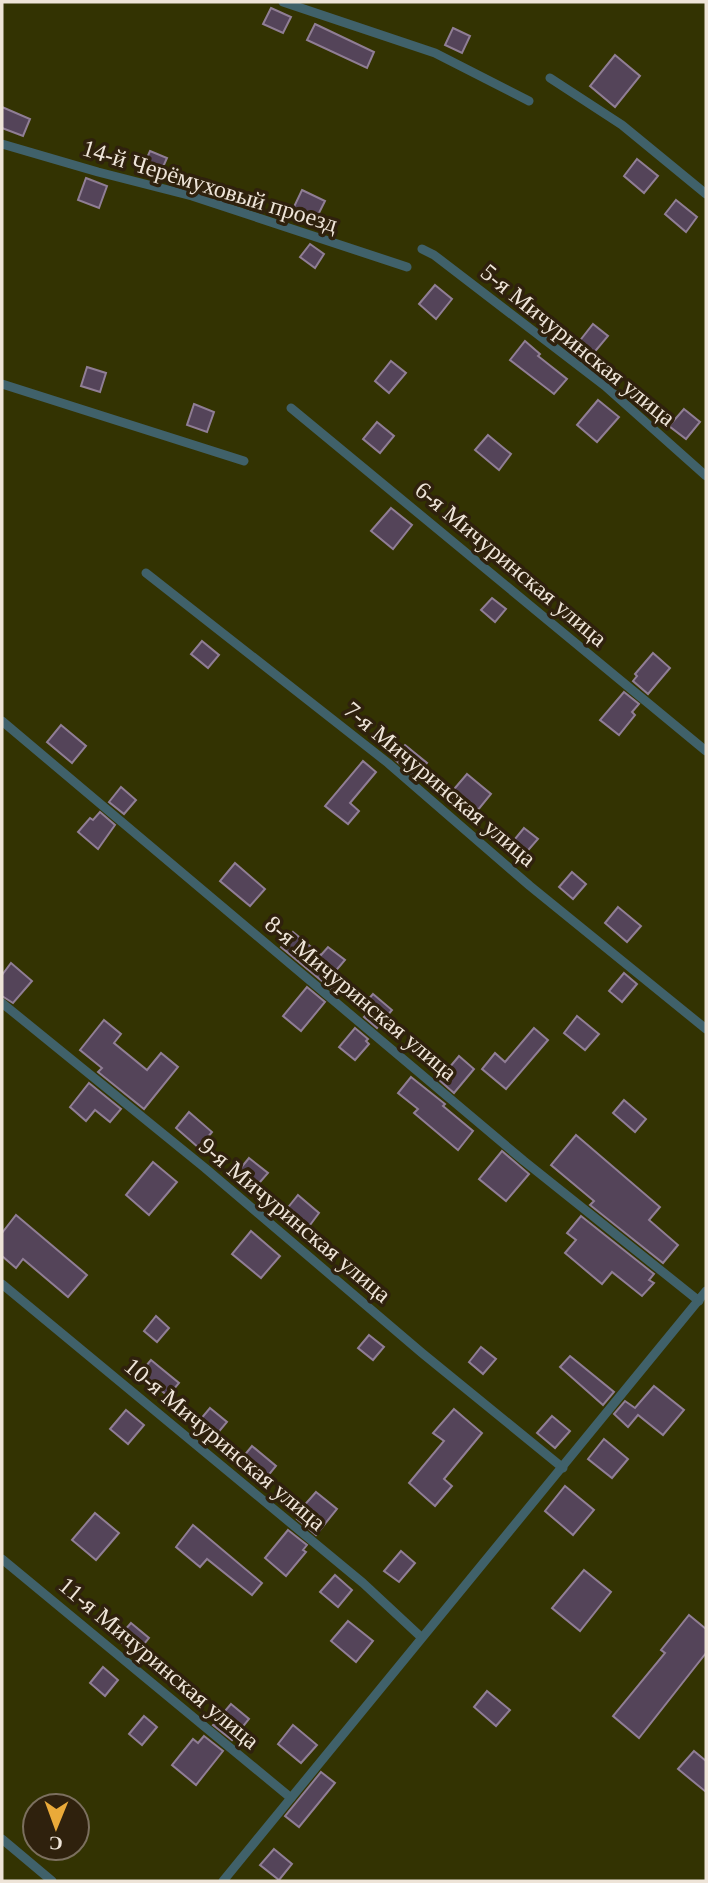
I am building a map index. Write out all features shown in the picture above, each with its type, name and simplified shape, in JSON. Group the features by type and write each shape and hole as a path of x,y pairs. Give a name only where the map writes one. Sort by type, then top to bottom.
{"lane":[{"path":"283,2 435,53 529,101"},
{"path":"550,78 622,125 706,194"},
{"name":"14-й Черёмуховый проезд","path":"2,144 192,196 407,267"},
{"name":"5-я Мичуринская улица","path":"422,249 452,268 605,386 706,476"},
{"path":"2,384 244,461"},
{"name":"6-я Мичуринская улица","path":"291,408 706,751"},
{"name":"7-я Мичуринская улица","path":"146,573 246,649 388,764 530,886 706,1029"},
{"name":"8-я Мичуринская улица","path":"2,721 524,1161 699,1301"},
{"name":"9-я Мичуринская улица","path":"2,1003 205,1168 422,1353 563,1468"},
{"name":"10-я Мичуринская улица","path":"2,1284 363,1583 421,1637"},
{"path":"223,1881 706,1291"},
{"name":"11-я Мичуринская улица","path":"2,1559 291,1798"},
{"path":"2,1839 51,1881"}],"shaded area":[{"path":"2,2 706,2 706,1881 2,1881"}],"building":[{"path":"271,8 291,17 283,33 263,24"},
{"path":"315,24 374,52 367,68 307,40"},
{"path":"453,28 470,36 462,53 445,45"},
{"path":"615,55 640,76 615,107 590,86"},
{"path":"2,107 30,119 23,136 2,128"},
{"path":"150,151 167,158 159,176 142,169"},
{"path":"637,159 658,176 644,193 624,176"},
{"path":"86,178 107,186 99,208 78,200"},
{"path":"302,190 325,201 315,221 292,211"},
{"path":"676,200 697,217 686,232 665,214"},
{"path":"310,244 324,254 315,268 300,257"},
{"path":"435,285 452,299 436,319 419,304"},
{"path":"593,324 608,336 592,355 578,343"},
{"path":"525,341 540,354 538,356 567,379 554,394 510,360"},
{"path":"391,361 406,373 389,393 375,381"},
{"path":"87,367 106,373 100,392 81,386"},
{"path":"598,400 619,417 597,442 577,425"},
{"path":"194,404 214,412 207,432 187,425"},
{"path":"684,409 700,422 686,439 669,426"},
{"path":"377,422 394,436 380,453 363,439"},
{"path":"488,435 511,454 499,470 475,450"},
{"path":"391,508 412,525 393,549 371,531"},
{"path":"492,598 506,609 495,622 481,610"},
{"path":"202,641 219,655 208,668 191,654"},
{"path":"653,653 670,668 648,694 633,681 637,676 635,674"},
{"path":"624,692 639,704 632,712 635,715 619,735 600,720"},
{"path":"61,725 86,746 72,763 47,742"},
{"path":"405,745 427,763 415,777 393,758"},
{"path":"363,761 376,772 350,803 359,811 348,824 325,806"},
{"path":"467,774 491,794 473,816 449,795"},
{"path":"121,787 136,800 124,814 109,802"},
{"path":"100,812 115,825 98,849 78,832 90,818 93,820"},
{"path":"524,828 538,839 523,856 510,845"},
{"path":"235,863 265,889 250,906 220,881"},
{"path":"572,872 586,884 573,899 559,887"},
{"path":"618,907 641,926 627,942 605,923"},
{"path":"293,932 321,955 328,947 345,960 333,974 342,982 334,991 281,947"},
{"path":"11,963 32,981 13,1003 2,996 2,975"},
{"path":"624,973 637,984 622,1002 609,991"},
{"path":"307,987 325,1002 301,1031 283,1016"},
{"path":"373,994 392,1010 377,1028 364,1017 366,1015 360,1009"},
{"path":"577,1016 599,1034 585,1050 564,1033"},
{"path":"104,1020 121,1034 114,1043 147,1070 161,1053 178,1067 144,1109 98,1072 102,1068 80,1050"},
{"path":"355,1028 368,1039 366,1041 369,1044 355,1060 339,1047"},
{"path":"534,1028 548,1040 506,1089 482,1069 495,1053 505,1062"},
{"path":"459,1056 474,1069 454,1093 439,1080"},
{"path":"411,1077 473,1131 458,1150 414,1113 418,1109 398,1093"},
{"path":"89,1083 121,1109 110,1122 95,1110 86,1121 70,1107"},
{"path":"624,1100 646,1119 635,1132 613,1113"},
{"path":"189,1112 212,1132 199,1148 176,1128"},
{"path":"576,1135 660,1207 649,1220 678,1245 663,1263 590,1205 594,1201 551,1165"},
{"path":"502,1151 529,1174 506,1201 479,1179"},
{"path":"249,1158 268,1173 253,1190 235,1175"},
{"path":"153,1162 177,1182 149,1215 126,1195"},
{"path":"298,1195 319,1213 304,1233 282,1215"},
{"path":"16,1215 87,1275 68,1297 23,1259 16,1268 2,1256 2,1233"},
{"path":"581,1216 654,1274 649,1280 654,1283 642,1296 612,1272 602,1284 565,1253 576,1240 567,1233"},
{"path":"251,1231 280,1256 261,1278 232,1254"},
{"path":"156,1316 169,1328 157,1342 144,1331"},
{"path":"369,1335 384,1347 373,1360 358,1348"},
{"path":"481,1347 496,1359 483,1374 469,1362"},
{"path":"570,1356 614,1392 603,1405 560,1367"},
{"path":"151,1360 179,1383 168,1396 140,1373"},
{"path":"654,1386 684,1410 663,1435 638,1415 628,1427 614,1414 625,1401 635,1408"},
{"path":"210,1408 227,1422 211,1441 194,1427"},
{"path":"454,1409 482,1433 444,1479 452,1486 435,1506 409,1483 444,1441 433,1433"},
{"path":"126,1410 144,1425 128,1444 110,1429"},
{"path":"552,1416 570,1431 555,1448 537,1433"},
{"path":"604,1439 628,1459 612,1478 588,1459"},
{"path":"252,1446 276,1466 262,1483 238,1463"},
{"path":"565,1486 594,1510 573,1535 545,1511"},
{"path":"316,1492 337,1509 316,1535 297,1519 303,1512 301,1509"},
{"path":"95,1513 119,1533 96,1560 72,1540"},
{"path":"193,1525 262,1583 252,1595 207,1559 200,1567 176,1547"},
{"path":"288,1530 307,1545 303,1550 306,1552 286,1576 265,1558"},
{"path":"401,1551 415,1563 399,1582 384,1571"},
{"path":"584,1570 611,1592 580,1631 552,1608"},
{"path":"335,1575 352,1590 338,1607 320,1592"},
{"path":"689,1615 706,1629 706,1653 639,1738 613,1716 665,1653 661,1650"},
{"path":"348,1621 373,1641 356,1662 331,1641"},
{"path":"131,1623 149,1638 136,1654 117,1639"},
{"path":"103,1667 118,1680 105,1696 90,1683"},
{"path":"487,1691 510,1710 496,1726 474,1707"},
{"path":"231,1704 249,1719 232,1740 213,1725"},
{"path":"144,1716 157,1727 142,1745 129,1734"},
{"path":"293,1725 317,1745 301,1763 278,1744"},
{"path":"204,1736 223,1751 196,1785 172,1765 193,1739 198,1743"},
{"path":"694,1751 706,1761 706,1792 678,1769"},
{"path":"321,1772 335,1783 299,1827 285,1816"},
{"path":"274,1849 292,1864 279,1880 260,1865"}]}
